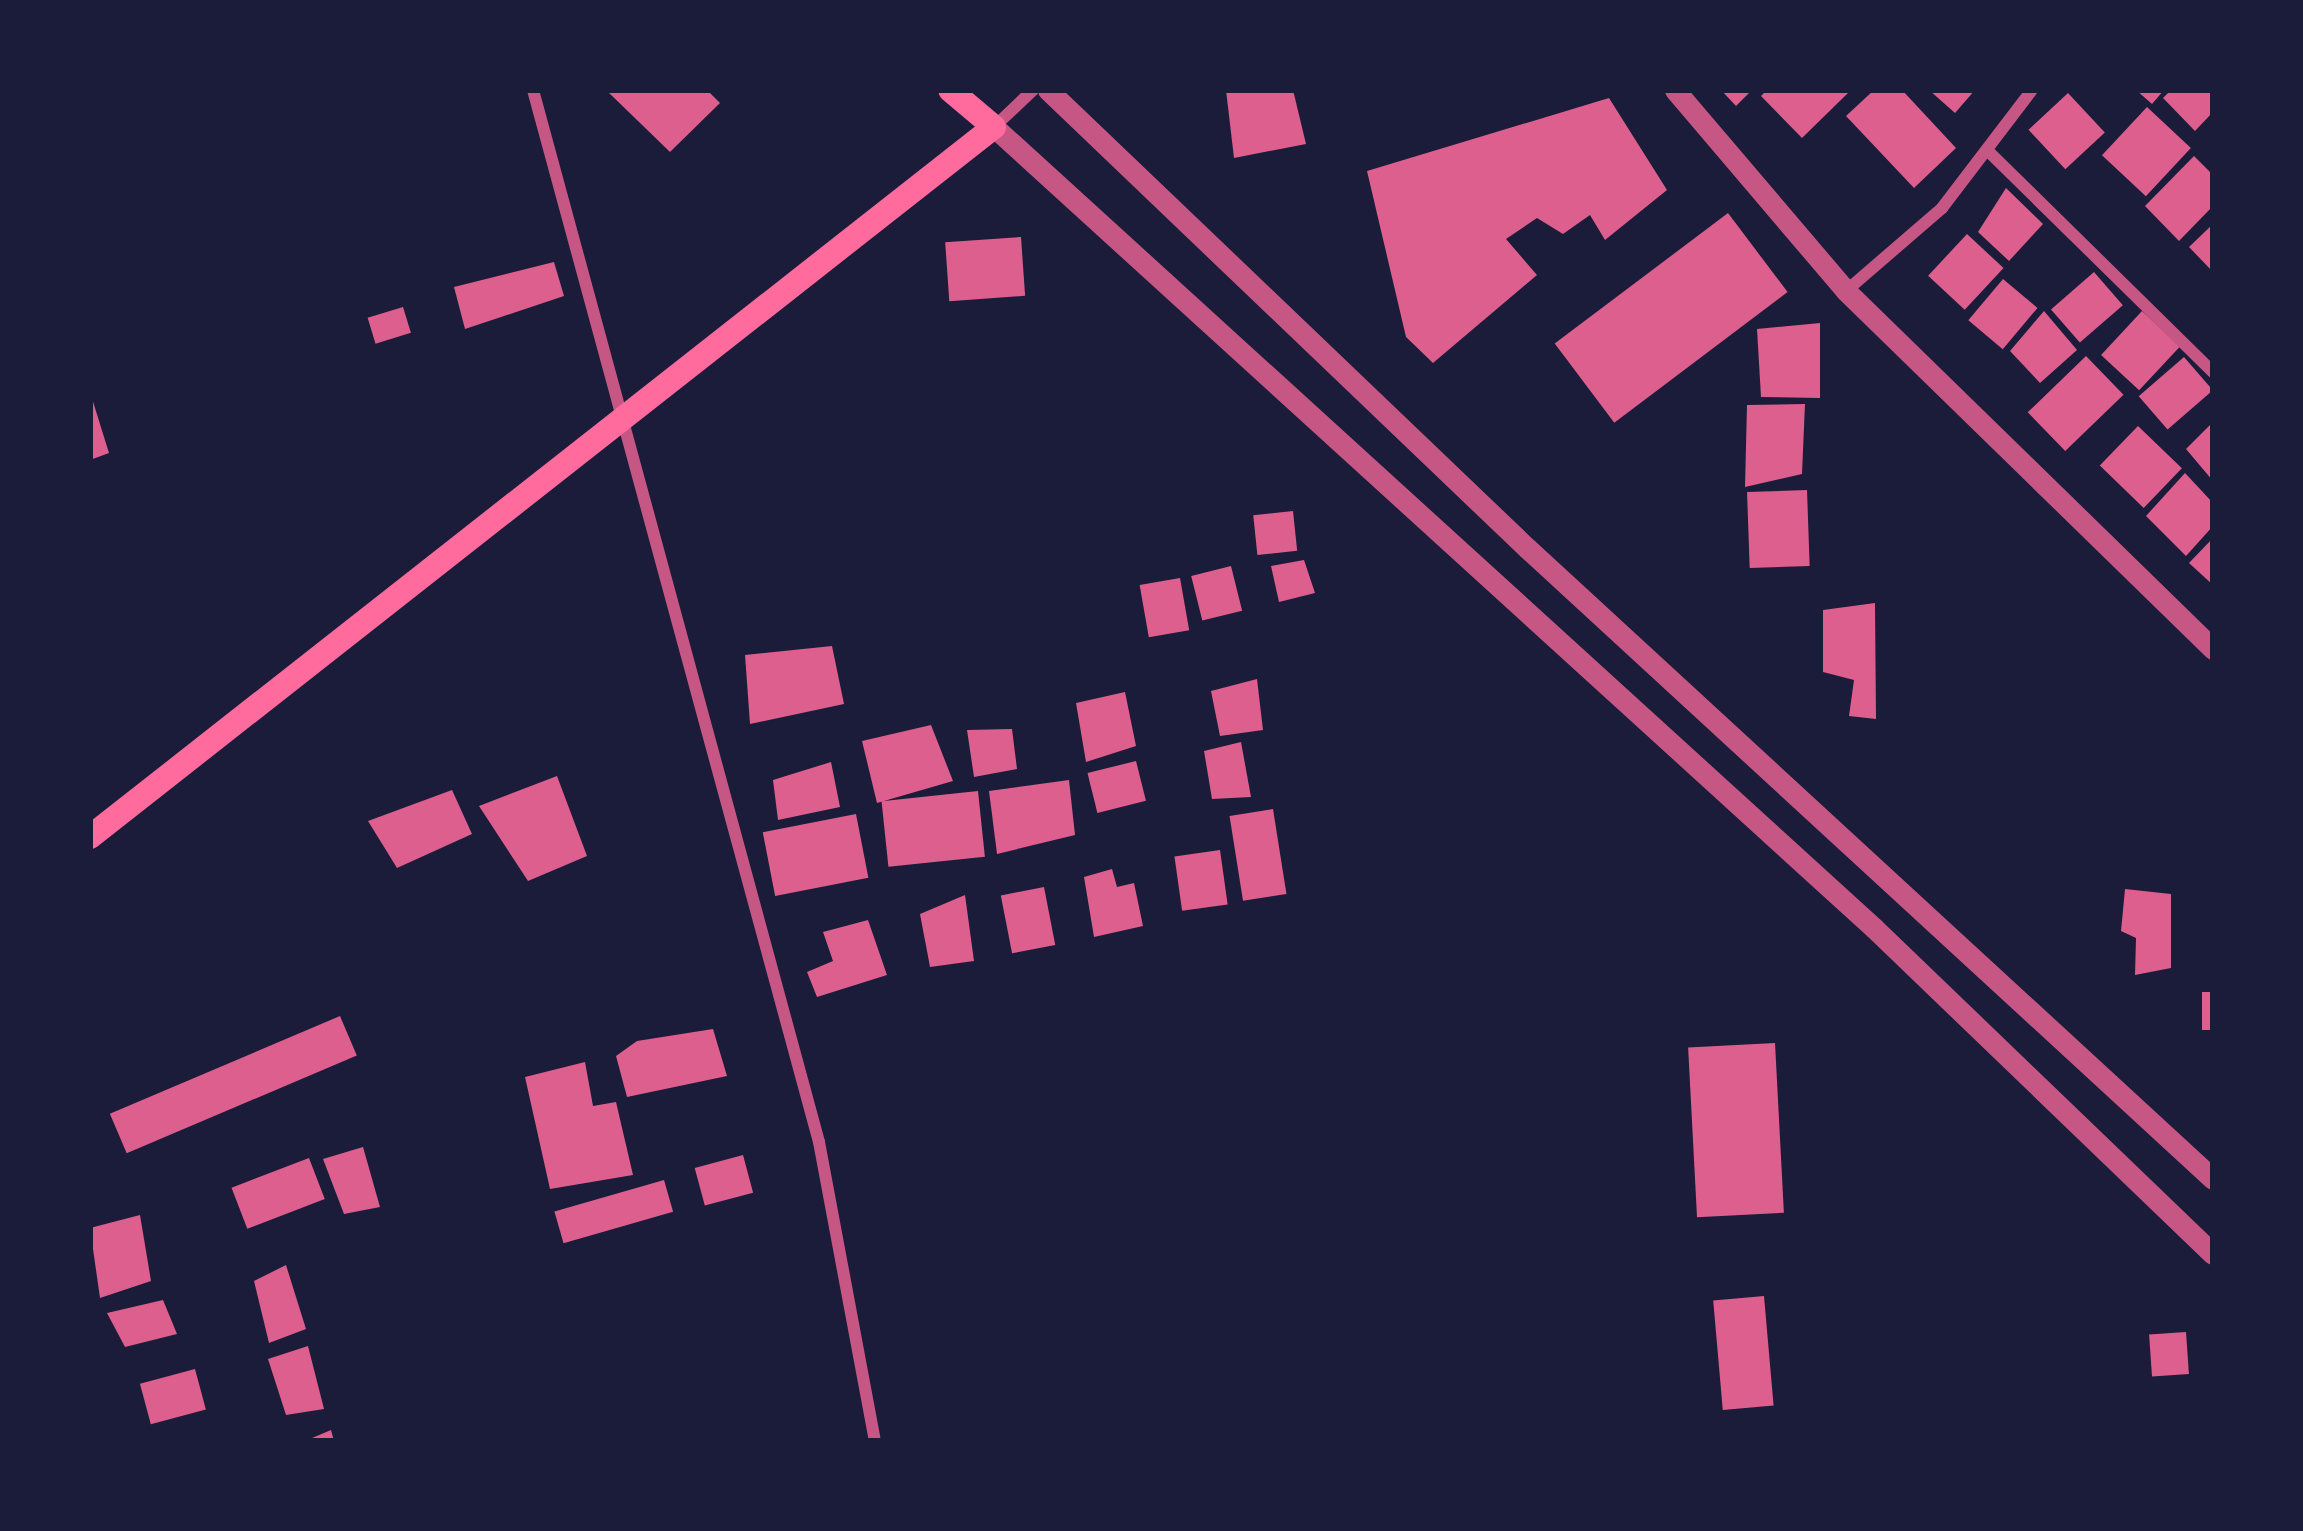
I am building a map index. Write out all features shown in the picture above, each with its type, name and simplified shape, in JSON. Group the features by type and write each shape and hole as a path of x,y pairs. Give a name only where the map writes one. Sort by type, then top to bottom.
{"main road":[{"path":"90,838 994,127 950,90"}],"street":[{"path":"533,90 628,419 819,1142 875,1441"},
{"path":"1034,90 994,127 1874,928 2213,1254"},
{"path":"1048,90 1528,548 2213,1179"},
{"path":"1676,90 1846,291 2213,649"},
{"path":"1846,291 1942,208 2032,90"},
{"path":"1987,150 2213,372"}],"building":[{"path":"606,90 707,90 720,103 670,152"},
{"path":"1226,90 1293,90 1306,144 1234,158"},
{"path":"1721,90 1752,90 1736,106"},
{"path":"1767,90 1848,93 1802,138 1761,96"},
{"path":"1874,90 1902,90 1956,148 1914,188 1846,116"},
{"path":"1929,90 1975,90 1955,113"},
{"path":"2136,90 2164,90 2152,104"},
{"path":"2171,90 2213,90 2213,112 2195,131 2163,98"},
{"path":"2068,93 2105,132 2065,169 2029,130"},
{"path":"1609,98 1667,190 1605,240 1590,215 1563,234 1537,218 1506,239 1537,275 1433,363 1406,337 1367,171"},
{"path":"2147,107 2191,148 2146,196 2102,155"},
{"path":"2194,156 2213,175 2213,206 2179,241 2145,206"},
{"path":"2006,188 2043,224 2009,261 1978,232"},
{"path":"1728,213 1788,292 1614,423 1555,344"},
{"path":"2213,224 2213,272 2189,247"},
{"path":"1967,234 2004,268 1965,310 1928,276"},
{"path":"1021,237 1025,296 949,301 945,242"},
{"path":"554,262 564,296 465,329 454,287"},
{"path":"2094,272 2123,305 2080,343 2051,309"},
{"path":"2003,279 2037,308 2003,349 1968,320"},
{"path":"403,307 411,333 376,344 368,318"},
{"path":"2044,311 2077,350 2040,383 2010,351"},
{"path":"2142,311 2180,346 2139,390 2101,355"},
{"path":"1820,323 1820,398 1761,397 1757,329"},
{"path":"2086,356 2124,395 2065,451 2028,412"},
{"path":"2184,357 2213,390 2168,430 2139,396"},
{"path":"90,392 109,453 90,460"},
{"path":"1805,404 1802,474 1745,487 1747,405"},
{"path":"2213,422 2213,481 2186,449"},
{"path":"2138,426 2182,468 2144,508 2100,466"},
{"path":"2185,473 2213,503 2213,526 2186,556 2146,516"},
{"path":"1807,490 1810,566 1750,568 1747,492"},
{"path":"1293,511 1297,551 1257,555 1253,515"},
{"path":"2213,538 2213,585 2189,563"},
{"path":"1304,560 1315,593 1279,602 1271,566"},
{"path":"1231,566 1242,611 1202,621 1191,576"},
{"path":"1180,578 1189,630 1149,637 1140,585"},
{"path":"1875,603 1876,719 1849,716 1854,680 1823,672 1823,610"},
{"path":"832,646 844,704 750,724 745,655"},
{"path":"1257,679 1263,730 1220,736 1211,691"},
{"path":"1125,692 1136,746 1086,762 1076,703"},
{"path":"931,725 953,781 877,803 862,741"},
{"path":"1012,729 1017,769 974,777 967,730"},
{"path":"1241,742 1251,797 1212,799 1204,751"},
{"path":"1136,761 1146,801 1097,813 1087,773"},
{"path":"831,762 840,807 778,820 773,780"},
{"path":"557,776 587,856 528,881 479,806"},
{"path":"1069,780 1075,835 997,854 989,791"},
{"path":"452,790 472,834 397,868 368,821"},
{"path":"978,791 985,857 888,867 882,801"},
{"path":"1273,809 1286,894 1243,901 1230,816"},
{"path":"856,814 868,878 775,896 763,832"},
{"path":"1220,850 1228,904 1182,911 1174,856"},
{"path":"1112,869 1117,887 1134,883 1143,926 1094,937 1084,877"},
{"path":"1044,887 1055,945 1012,953 1001,895"},
{"path":"2125,889 2171,894 2171,968 2135,975 2136,938 2121,931"},
{"path":"965,895 974,961 930,967 920,914"},
{"path":"868,920 887,975 817,997 807,972 833,961 823,932"},
{"path":"2202,992 2213,992 2213,1030 2202,1030"},
{"path":"340,1016 357,1056 127,1153 110,1114"},
{"path":"713,1029 727,1076 627,1097 616,1056 637,1041"},
{"path":"1775,1043 1784,1213 1697,1217 1688,1048"},
{"path":"585,1062 593,1106 616,1102 633,1175 550,1189 525,1077"},
{"path":"363,1147 380,1207 344,1214 323,1159"},
{"path":"743,1155 753,1193 705,1206 695,1168"},
{"path":"309,1158 325,1199 247,1229 232,1188"},
{"path":"664,1180 673,1212 564,1243 554,1211"},
{"path":"140,1215 151,1281 100,1298 90,1228"},
{"path":"286,1265 306,1329 269,1343 254,1281"},
{"path":"1764,1296 1774,1406 1723,1410 1713,1300"},
{"path":"163,1300 177,1334 125,1347 107,1313"},
{"path":"2186,1332 2189,1374 2152,1376 2149,1335"},
{"path":"308,1346 324,1409 286,1415 268,1359"},
{"path":"195,1369 206,1410 151,1424 140,1384"},
{"path":"331,1430 334,1441 305,1441"}]}
